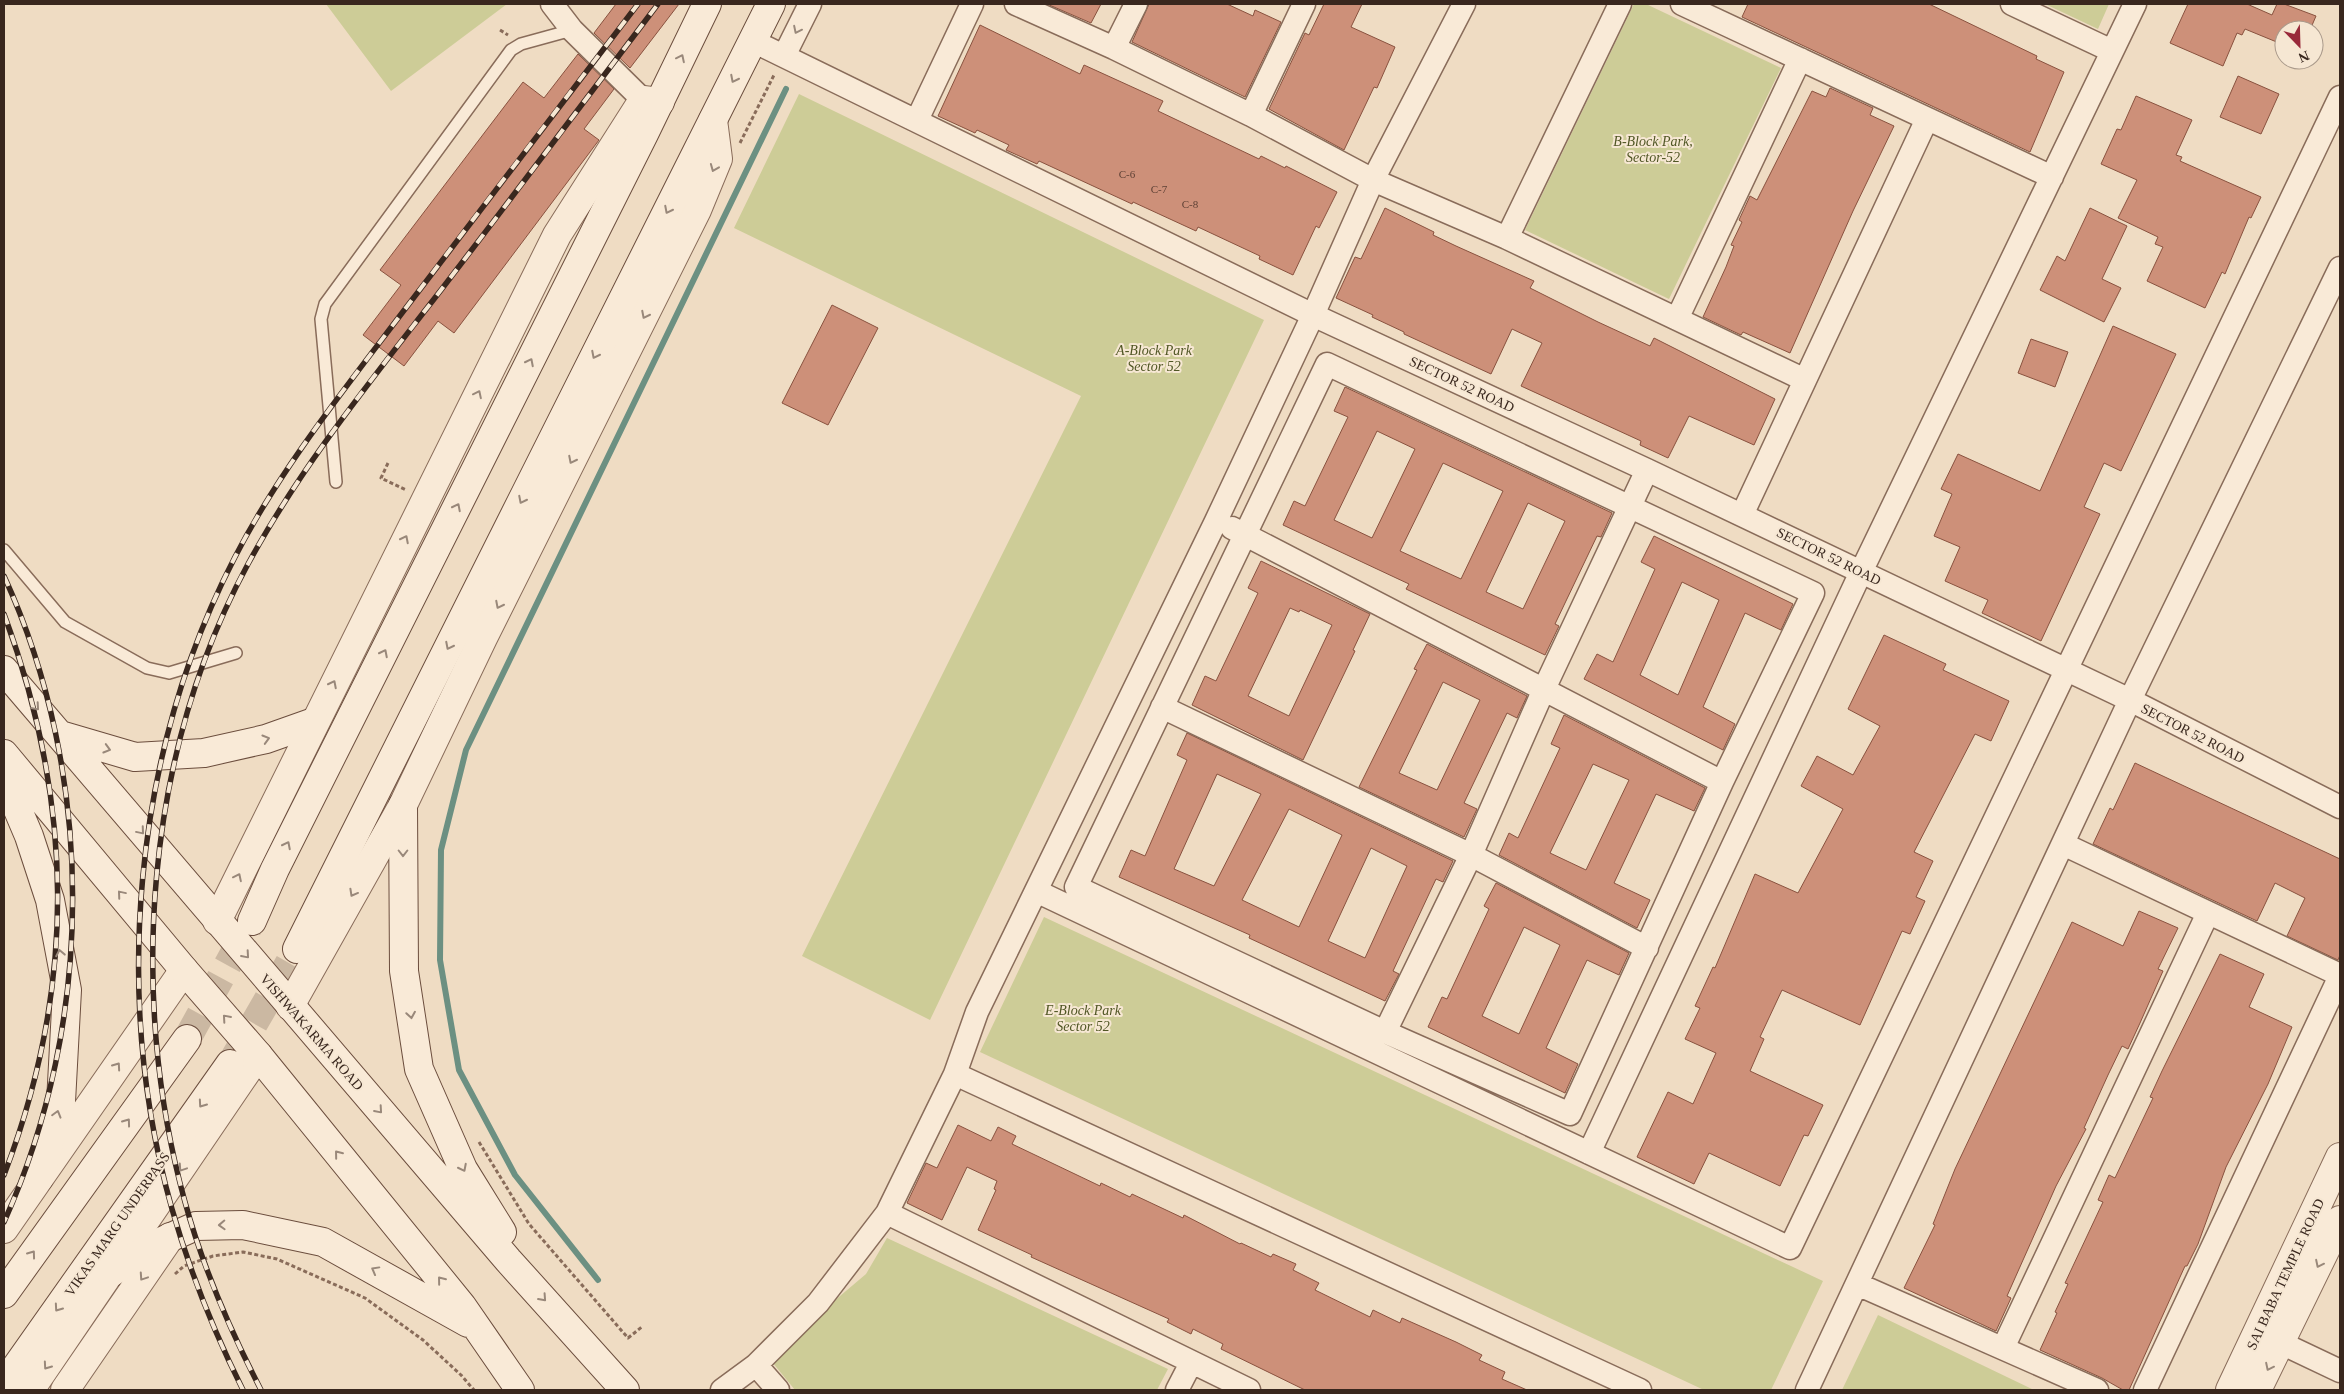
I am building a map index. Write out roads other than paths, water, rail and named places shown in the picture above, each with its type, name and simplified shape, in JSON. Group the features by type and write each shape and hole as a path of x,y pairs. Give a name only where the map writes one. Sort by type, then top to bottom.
{"main road":[{"path":"252,921 275,869 652,101 707,4"},
{"path":"297,948 772,4"},
{"path":"217,921 557,235 652,101"},
{"path":"290,1006 403,804 482,638 697,210 718,159 713,120"},
{"name":"VISHWAKARMA ROAD","path":"4,670 290,1006 625,1390"},
{"path":"60,735 134,757 204,753 266,740 314,722"},
{"path":"4,754 184,970 258,1055 462,1306 520,1390"},
{"path":"4,777 29,836 50,900 67,990 61,1102 39,1178"},
{"path":"403,804 404,971 420,1069 463,1169 507,1241 515,1266"},
{"path":"4,1229 184,970"},
{"path":"4,1294 187,1039"},
{"path":"30,1390 258,1055"},
{"name":"VIKAS MARG UNDERPASS","path":"4,1384 230,1064"},
{"name":"SAI BABA TEMPLE ROAD","path":"2257,1390 2269,1338 2340,1157"},
{"name":"SAI BABA TEMPLE ROAD","path":"2230,1390 2269,1338 2340,1220"},
{"path":"111,1273 133,1257 170,1237 196,1226 243,1225 323,1242 478,1329"},
{"path":"65,1390 170,1237"},
{"path":"580,1340 607,1390"}],"street":[{"path":"552,4 572,30 652,101"},
{"path":"784,56 810,4"},
{"path":"917,120 972,4"},
{"path":"1016,4 1114,48 1251,115 1373,180 1507,238 1805,380"},
{"path":"1114,48 1136,4"},
{"path":"722,1390 756,1365 818,1302 887,1213 955,1074 977,1012 1216,521 1313,315 1373,180 1464,4"},
{"path":"1507,238 1620,4"},
{"path":"1682,4 2052,177"},
{"path":"2012,4 2112,51"},
{"path":"1589,1153 1861,572 2135,4"},
{"path":"1251,115 1299,5"},
{"name":"SECTOR 52 ROAD","path":"753,41 1313,315 1647,470 2130,700 2340,807"},
{"path":"1677,319 1800,59"},
{"path":"1036,891 1790,1248 2340,97"},
{"path":"1742,515 1927,119"},
{"path":"1807,1390 2130,700 2340,268"},
{"path":"1326,364 1813,594 1722,782 1570,1114 1385,1032 1076,887 1245,534 1326,364"},
{"path":"1385,1032 1471,854 1544,689 1647,470"},
{"path":"1216,521 1245,534 1722,782"},
{"path":"1162,707 1471,854 1647,948"},
{"path":"2062,844 2340,975 2145,1390"},
{"path":"2003,1348 2208,913"},
{"path":"955,1074 1640,1390"},
{"path":"887,1213 1249,1390"},
{"path":"1858,1284 2097,1390"},
{"path":"2269,1338 2340,1371"},
{"path":"1177,1390 1191,1363"},
{"path":"756,1365 778,1390"}],"lane":[{"path":"336,482 321,318 325,304 511,50 520,44 572,30"},
{"path":"4,550 65,622 147,668 169,673 236,652"}],"waterway":[{"path":"598,1280 515,1175 459,1070 440,960 441,850 466,750 786,89"}],"tunnel":[{"path":"187,1039 249,926"},
{"path":"233,1060 297,949"}],"railway":[{"path":"243,1390 203,1301 172,1209 153,1128 142,1045 139,961 143,877 154,794 174,712 201,633 235,557 271,494 357,372 638,4"},
{"path":"261,1390 218,1298 192,1227 167,1123 156,1042 153,960 156,877 168,795 187,715 213,638 248,564 314,457 658,4"},
{"path":"4,576 34,653 56,733 68,816 73,899 68,982 55,1065 34,1145 4,1222"},
{"path":"4,614 27,685 44,755 54,825 58,894 55,964 45,1034 28,1104 4,1175"}],"park label":[{"name":"B-Block Park, Sector-52","path":"1653,150"},
{"name":"A-Block Park Sector 52","path":"1154,358"},
{"name":"E-Block Park Sector 52","path":"1083,1018"}]}
